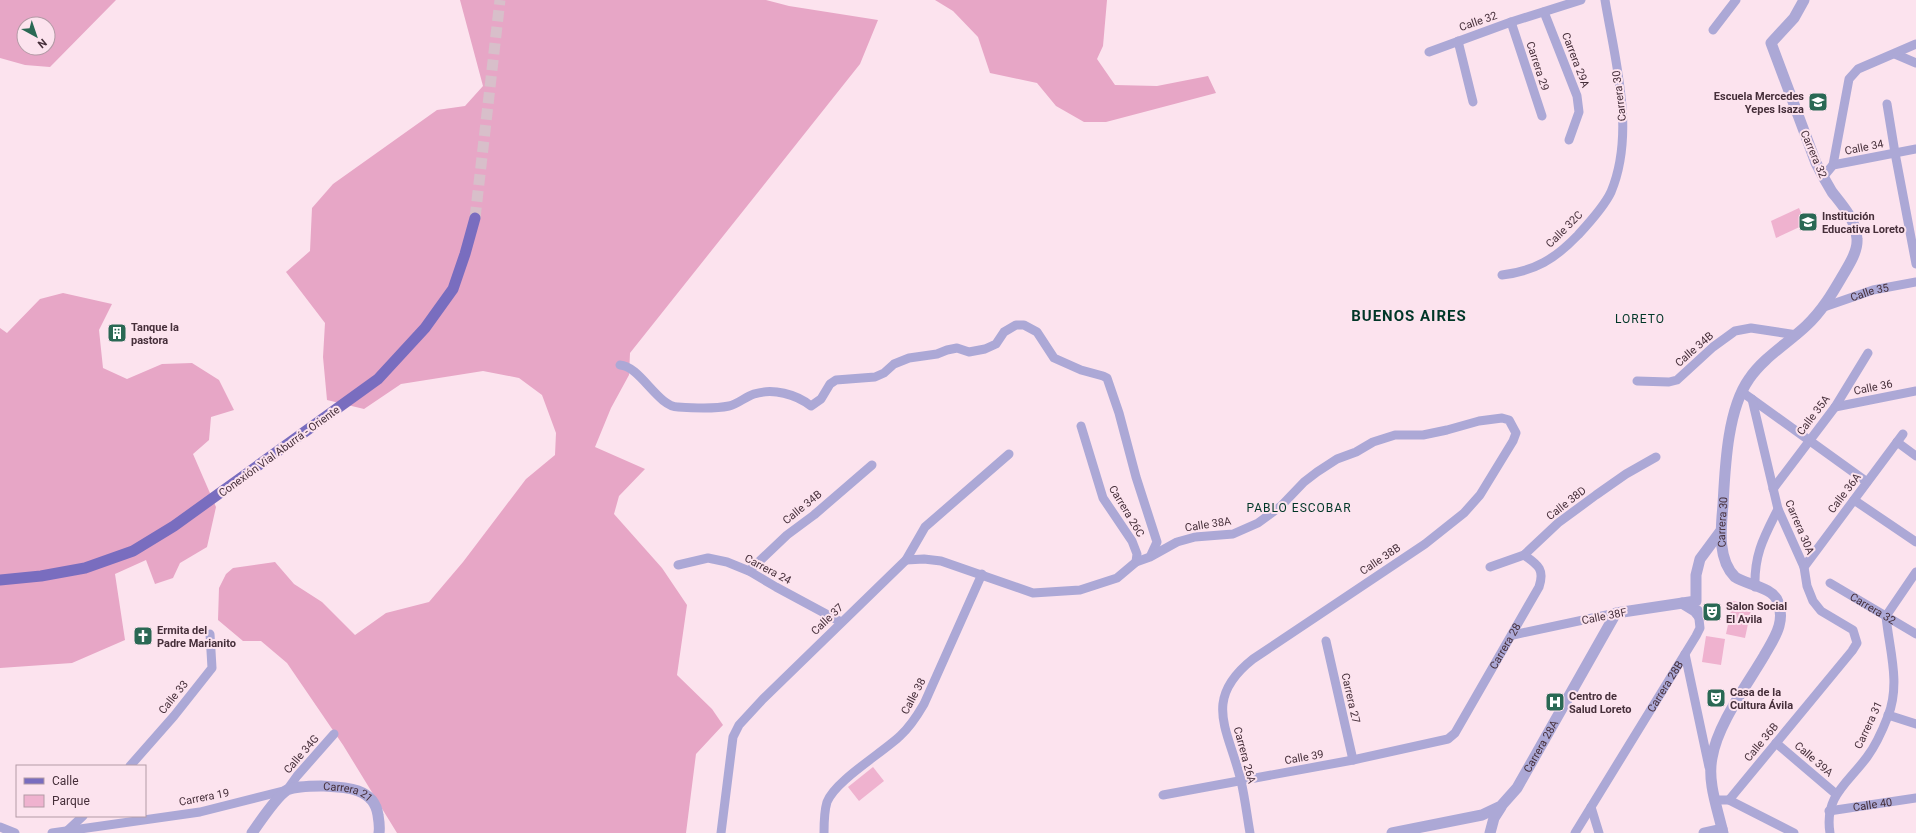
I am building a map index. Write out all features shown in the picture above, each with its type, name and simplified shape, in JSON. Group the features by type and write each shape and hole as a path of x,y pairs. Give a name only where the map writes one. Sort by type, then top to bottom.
{"main road":[{"name":"Conexión Vial Aburrá - Oriente","path":"0,580 41,576 85,568 132,551 174,526 378,379 425,328 453,288 465,254 475,218"}],"street":[{"name":"Calle 32","path":"1429,52 1511,22 1581,0"},
{"name":"Carrera 30","path":"1605,0 1622,101 1623,129 1622,147 1611,192"},
{"path":"1713,30 1736,0"},
{"name":"Carrera 32","path":"1804,0 1794,18 1771,43 1816,163 1823,177 1847,210 1855,225 1858,240 1855,252 1847,269 1824,307"},
{"name":"Carrera 29A","path":"1544,12 1577,96 1579,112 1569,140"},
{"name":"Carrera 29","path":"1511,22 1542,116"},
{"path":"1458,41 1472,102"},
{"path":"1833,165 1849,79 1858,69 1916,44"},
{"path":"1895,54 1916,63"},
{"path":"1887,104 1916,264"},
{"name":"Calle 34","path":"1823,177 1833,165 1916,149"},
{"name":"Calle 32C","path":"1502,275 1513,274 1546,263 1566,247 1583,230 1611,192"},
{"name":"Calle 35","path":"1824,307 1873,290 1916,282"},
{"name":"Carrera 30","path":"1711,774 1712,758 1717,740 1734,706 1771,644 1779,627 1780,614 1778,602 1775,596 1754,582 1735,577 1730,573 1725,559 1720,532 1726,459 1734,414 1742,392 1749,379 1772,355 1797,335 1824,307"},
{"path":"620,365 632,370 657,394 675,407 729,406 754,394 769,392 788,393 802,398 811,406 821,399 830,384 836,380 875,377 884,373 894,364 909,358 937,354 947,350 957,348 969,352 986,349 996,344 1004,332 1016,325 1024,325 1037,332 1054,358 1081,370 1103,376 1110,384 1136,477 1157,542 1150,557"},
{"name":"Calle 34B","path":"1637,380 1669,382 1677,380 1712,347 1735,332 1742,330 1750,328 1797,335"},
{"name":"Calle 35A","path":"1773,489 1835,407 1868,354"},
{"name":"Calle 36","path":"1835,407 1916,391"},
{"path":"1742,392 1808,441 1867,482"},
{"name":"Carrera 30A","path":"1752,400 1778,509 1804,567 1807,586 1816,607 1852,630 1857,637 1857,643"},
{"name":"Calle 38A","path":"906,560 924,559 941,562 982,574 1033,593 1080,590 1118,578 1136,562 1150,557 1177,542 1195,537 1233,534 1258,523 1281,506 1304,482 1317,472 1338,459 1373,442 1396,435 1423,435 1493,418 1509,420 1514,427"},
{"name":"Carrera 26C","path":"1080,426 1103,498 1132,541 1138,554 1136,562"},
{"name":"Calle 38B","path":"1229,684 1239,670 1253,658 1425,544 1464,513 1480,495 1513,441 1516,433 1514,427"},
{"name":"Calle 36A","path":"1804,567 1903,434"},
{"path":"1897,442 1916,456"},
{"name":"Calle 37","path":"721,833 733,737 738,725 841,622 906,560 925,527 1009,454"},
{"name":"Calle 38D","path":"1490,567 1524,555 1558,523 1626,474 1656,457"},
{"name":"Calle 34B","path":"749,571 787,535 814,515 872,465"},
{"path":"1854,500 1916,542"},
{"path":"1754,582 1759,546 1778,509"},
{"name":"Carrera 28B","path":"1575,833 1700,628 1696,601 1696,575 1700,558 1720,532"},
{"path":"1705,553 1718,552 1725,559"},
{"name":"Carrera 28","path":"1448,739 1455,733 1513,635 1539,587 1542,577 1541,569 1524,555"},
{"name":"Carrera 24","path":"678,565 708,558 727,562 749,571 841,622"},
{"path":"1886,616 1916,572"},
{"name":"Calle 38","path":"824,833 828,802 843,782 899,737 913,722 924,704 982,574"},
{"name":"Carrera 32","path":"1830,582 1916,634"},
{"name":"Calle 38F","path":"1513,635 1616,613 1696,601"},
{"path":"1682,603 1695,611 1699,616"},
{"name":"Carrera 28A","path":"1471,818 1493,812 1501,806 1517,788 1616,613"},
{"name":"Carrera 31","path":"1830,833 1829,812 1836,794 1868,756 1888,715 1893,698 1895,672 1888,640 1886,616"},
{"name":"Calle 33","path":"131,765 174,716 212,668 210,634"},
{"name":"Carrera 27","path":"1326,641 1353,760"},
{"name":"Calle 36B","path":"1729,800 1857,643"},
{"name":"Carrera 30","path":"1684,654 1711,774 1722,831"},
{"name":"Carrera 26A","path":"1229,684 1224,695 1222,708 1225,729 1241,781 1250,833"},
{"path":"1888,715 1916,724"},
{"name":"Calle 34G","path":"287,790 297,776 334,734"},
{"name":"Calle 39","path":"1163,795 1353,760 1448,739"},
{"name":"Calle 39A","path":"1776,743 1836,794"},
{"name":"Carrera 21","path":"287,790 311,786 358,790 367,794 374,802 379,818 379,833"},
{"path":"252,833 272,806 287,790"},
{"name":"Carrera 19","path":"146,817 200,812 287,790"},
{"name":"Calle 40","path":"1829,812 1916,798"},
{"path":"1716,800 1729,800 1794,833"},
{"path":"1490,833 1494,818 1501,806"},
{"path":"1591,807 1599,833"},
{"path":"68,830 82,817"},
{"name":"Carrera 19","path":"52,833 123,819 145,817"},
{"path":"1392,833 1471,818 1483,826 1486,833"},
{"path":"0,827 15,833"},
{"path":"1704,833 1722,831"}],"green space":[{"path":"1799,208 1806,224 1776,238 1771,221"},
{"path":"1733,601 1752,605 1745,638 1726,634"},
{"path":"1706,636 1725,639 1721,665 1702,662"},
{"path":"873,767 884,781 859,801 848,787"}],"shaded area":[{"path":"0,0 116,0 50,67 25,65 0,58"},
{"path":"460,0 766,0 789,6 878,20 860,64 630,353 629,375 611,408 595,447 645,469 619,496 614,514 662,568 687,605 677,675 712,709 723,725 696,754 686,833 397,833 343,745 287,663 261,641 243,641 218,620 219,588 226,574 233,568 275,562 294,584 322,602 355,635 386,613 429,602 463,562 526,479 555,455 556,433 542,395 519,378 483,371 401,384 364,409 327,400 323,357 325,323 286,272 310,251 312,208 333,184 437,110 465,106 483,86"},
{"path":"935,0 1107,0 1103,46 1097,59 1115,85 1157,86 1208,76 1216,93 1106,122 1084,122 1056,106 1037,83 990,73 978,37 953,11"},
{"path":"63,293 112,304 99,330 103,368 127,379 162,364 192,363 219,380 234,410 211,417 209,440 193,454 216,507 207,547 180,563 173,578 155,584 146,560 115,574 125,640 72,663 0,668 0,328 7,333 40,299"}],"tunnel":[{"path":"475,218 500,0"}],"place":[{"name":"Escuela Mercedes Yepes Isaza","path":"1818,102"},
{"name":"Institución Educativa Loreto","path":"1808,222"},
{"name":"Tanque la pastora","path":"117,333"},
{"name":"Salon Social El Avila","path":"1712,612"},
{"name":"Ermita del Padre Marianito","path":"143,636"},
{"name":"Casa de la Cultura Ávila","path":"1716,698"},
{"name":"Centro de Salud Loreto","path":"1555,702"}],"district":[{"name":"BUENOS AIRES","path":"1409,316"},
{"name":"LORETO","path":"1640,319"},
{"name":"PABLO ESCOBAR","path":"1299,508"}]}
